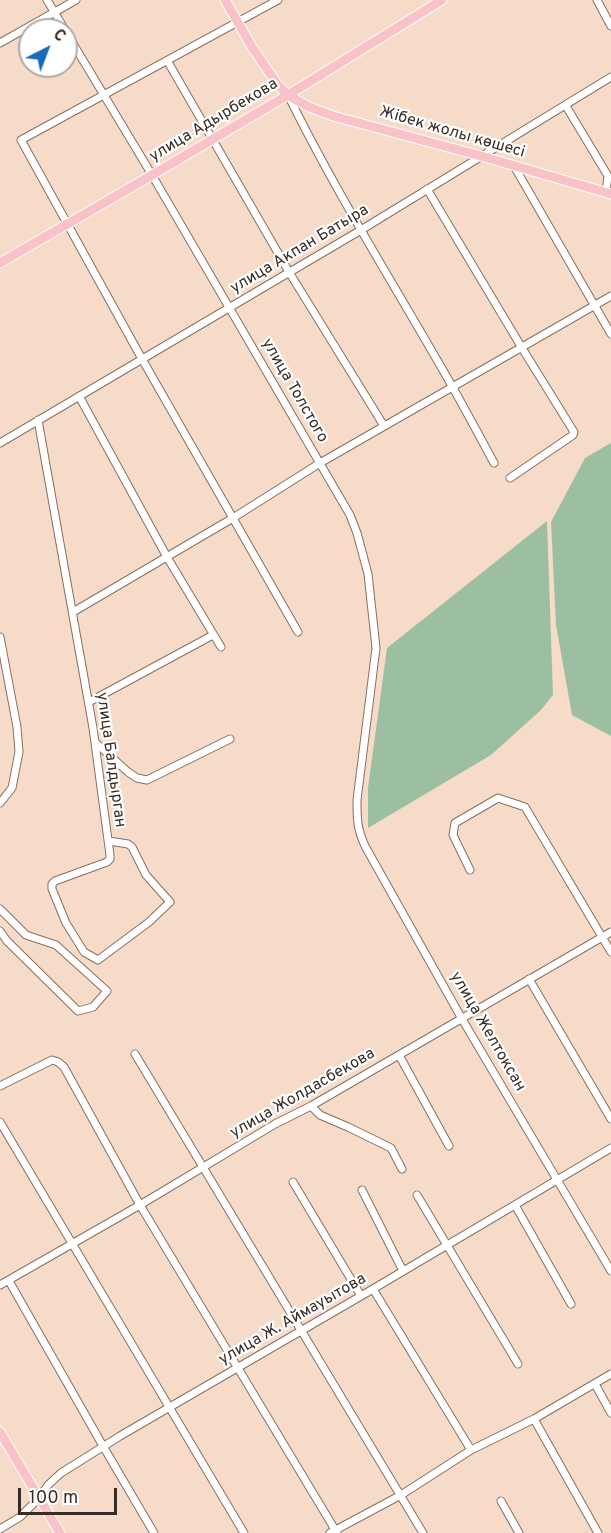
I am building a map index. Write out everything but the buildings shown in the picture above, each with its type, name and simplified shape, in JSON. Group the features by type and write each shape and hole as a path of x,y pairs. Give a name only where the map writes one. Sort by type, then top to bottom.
{"main road":[{"path":"225,0 269,74 288,95"},
{"name":"улица Адырбекова","path":"0,263 288,95 442,0"},
{"name":"Жібек жолы көшесі","path":"288,95 321,112 608,193"},
{"path":"0,1432 54,1533"},
{"path":"0,1441 60,1533"}],"street":[{"name":"улица Толстого","path":"47,0 57,18"},
{"path":"0,43 76,0"},
{"path":"278,0 168,62 21,140 142,359 298,632"},
{"path":"597,0 611,26"},
{"name":"улица Толстого","path":"78,52 230,307 350,515 357,533 368,574 376,648 357,800"},
{"path":"168,62 289,272 384,426"},
{"name":"улица Акпан Батыра","path":"0,443 361,230 611,78"},
{"path":"288,95 361,230 494,463"},
{"path":"566,106 608,176 608,193"},
{"path":"513,166 611,334"},
{"path":"427,189 574,434 510,478"},
{"path":"73,612 233,518 320,463 611,296"},
{"path":"79,396 220,647"},
{"name":"улица Балдырган","path":"38,420 89,702 110,855 107,862 55,881 52,889 66,923 84,952 98,960 149,922 170,902 146,875 132,848 128,844 109,841"},
{"path":"89,702 213,635"},
{"path":"0,638 17,727 19,752 12,788 0,803"},
{"path":"95,743 128,772 137,778 147,780 230,739"},
{"path":"470,870 453,835 455,823 498,798 525,807 611,952"},
{"name":"улица Желтоксан","path":"357,800 357,820 365,846 462,1018 610,1268"},
{"path":"0,909 26,935 56,945 106,991 93,1007 78,1011 7,941 0,931"},
{"name":"улица Жолдасбекова","path":"0,1285 275,1124 311,1106 611,932"},
{"path":"529,979 611,1119"},
{"path":"135,1054 423,1533"},
{"path":"399,1055 449,1146"},
{"path":"0,1086 51,1060 64,1067 140,1205 334,1532 400,1495 471,1450 534,1419 611,1374"},
{"path":"311,1106 320,1116 391,1148 402,1169"},
{"path":"0,1122 244,1533"},
{"name":"улица Ж. Аймауытова","path":"0,1529 20,1517 61,1473 103,1446 611,1148"},
{"path":"293,1182 362,1296"},
{"path":"362,1191 403,1271"},
{"path":"417,1195 518,1364"},
{"path":"515,1205 571,1304"},
{"path":"9,1281 154,1533"},
{"path":"373,1289 471,1450"},
{"path":"595,1384 611,1413"},
{"path":"534,1419 598,1533"},
{"path":"501,1502 519,1533"}],"green space":[{"path":"611,443 611,736 572,715 556,625 551,522 585,458"},
{"path":"547,521 553,695 541,710 491,755 368,828 368,788 387,648"}]}
